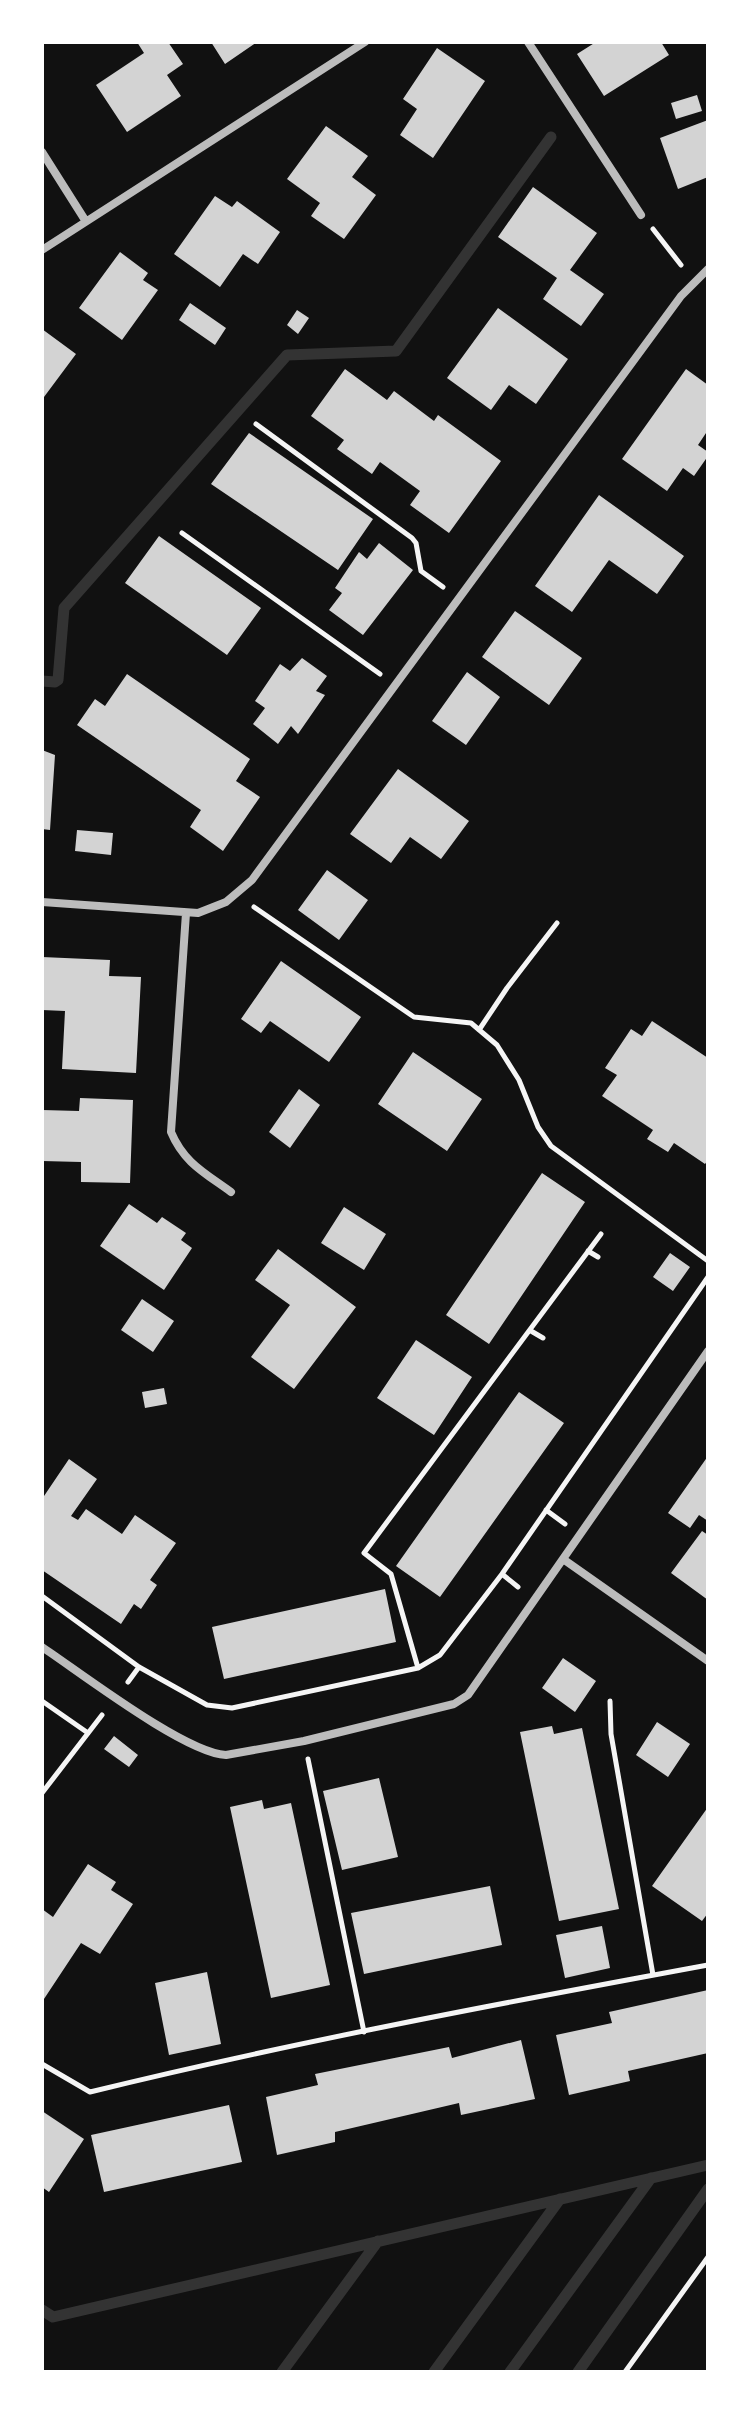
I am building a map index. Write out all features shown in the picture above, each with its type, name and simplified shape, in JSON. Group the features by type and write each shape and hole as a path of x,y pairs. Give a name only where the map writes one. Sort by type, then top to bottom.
{"street":[{"path":"42,250 365,42"},
{"path":"528,42 641,215"},
{"path":"42,152 85,220"},
{"path":"42,902 186,913 215,907 236,896 252,880 672,309 708,269"},
{"path":"186,913 171,1132 180,1152 231,1192"},
{"path":"42,1647 171,1732 215,1755 304,1741 425,1713 462,1701 708,1351"},
{"path":"563,1559 708,1661"}],"path":[{"path":"641,215 694,282"},
{"path":"256,424 412,538 416,543 421,571 460,598"},
{"path":"182,533 396,685"},
{"path":"236,896 414,1017 471,1023 497,1045 519,1080 538,1127 551,1146 708,1261"},
{"path":"479,1030 557,923"},
{"path":"418,1668 391,1574 364,1553 601,1234"},
{"path":"588,1251 598,1257"},
{"path":"42,1596 139,1667 207,1705 232,1708 418,1668 440,1655 502,1574 708,1277"},
{"path":"531,1331 543,1338"},
{"path":"42,1793 139,1667"},
{"path":"42,1701 88,1733"},
{"path":"610,1701 611,1734 653,1975"},
{"path":"304,1741 364,2032"},
{"path":"42,2064 90,2092 364,2032 708,1965"},
{"path":"625,2372 708,2257"}],"building":[{"path":"137,42 168,42 183,64 167,75 181,96 127,132 96,85 144,53"},
{"path":"211,42 257,42 225,64"},
{"path":"596,42 661,42 669,55 604,96 577,54"},
{"path":"437,48 485,81 433,158 400,135 417,109 403,99"},
{"path":"697,95 702,111 676,119 671,103"},
{"path":"708,120 708,177 678,189 660,138"},
{"path":"326,126 368,156 352,177 376,195 344,239 311,216 320,203 287,179"},
{"path":"533,187 597,233 570,270 604,294 581,326 543,299 557,278 498,237"},
{"path":"215,196 232,207 237,201 280,232 258,264 243,254 220,287 174,254"},
{"path":"120,252 148,273 143,280 158,290 122,340 79,308"},
{"path":"190,303 226,328 215,345 179,320"},
{"path":"498,308 568,359 536,404 509,385 491,410 447,378"},
{"path":"297,310 309,318 298,334 287,325"},
{"path":"42,329 76,354 44,397 42,395"},
{"path":"345,369 387,400 394,391 434,421 438,415 501,461 449,533 410,505 420,491 380,462 372,474 337,449 344,440 311,416"},
{"path":"686,369 708,385 708,430 698,445 708,452 708,456 694,476 683,468 667,491 622,459"},
{"path":"249,433 373,519 338,570 211,484"},
{"path":"599,495 684,556 657,594 609,560 572,612 535,586"},
{"path":"159,536 261,608 227,655 125,583"},
{"path":"379,543 413,570 363,635 329,610 342,593 335,588 359,552 367,559"},
{"path":"515,611 582,658 549,705 482,657"},
{"path":"302,658 327,676 316,691 325,695 298,734 291,726 278,744 253,724 265,708 255,701 280,664 290,671"},
{"path":"467,672 500,697 466,745 432,721"},
{"path":"127,674 250,759 236,781 260,797 223,851 190,827 201,810 77,725 95,699 105,706"},
{"path":"42,750 55,755 50,830 42,829"},
{"path":"398,769 469,821 441,859 410,837 391,863 350,834"},
{"path":"77,830 113,833 111,855 75,851"},
{"path":"327,870 368,900 339,940 298,910"},
{"path":"42,957 110,960 109,976 141,977 136,1073 62,1069 65,1011 42,1010"},
{"path":"281,961 361,1017 329,1062 270,1021 261,1033 241,1019"},
{"path":"652,1021 708,1058 708,1160 705,1164 674,1143 668,1152 647,1139 653,1130 602,1096 617,1075 605,1068 631,1029 642,1036"},
{"path":"413,1052 482,1099 447,1151 378,1104"},
{"path":"299,1089 320,1105 290,1148 269,1132"},
{"path":"80,1098 133,1100 130,1183 81,1182 81,1162 42,1161 42,1110 79,1111"},
{"path":"542,1173 585,1202 489,1344 446,1315"},
{"path":"129,1204 157,1223 162,1217 186,1233 181,1240 192,1248 164,1290 100,1246"},
{"path":"344,1207 386,1234 364,1270 321,1243"},
{"path":"278,1249 356,1307 294,1389 251,1357 290,1305 255,1280"},
{"path":"670,1253 690,1267 673,1291 653,1277"},
{"path":"142,1299 174,1321 153,1352 121,1330"},
{"path":"416,1340 472,1377 434,1435 377,1398"},
{"path":"164,1388 167,1404 145,1408 142,1392"},
{"path":"519,1392 564,1423 440,1597 396,1566"},
{"path":"708,1456 708,1521 699,1515 690,1528 668,1513"},
{"path":"69,1459 97,1479 71,1516 78,1520 86,1509 122,1534 135,1515 176,1543 150,1580 157,1585 141,1609 134,1604 121,1624 42,1570 42,1499"},
{"path":"702,1531 708,1535 708,1600 671,1573"},
{"path":"385,1589 396,1642 224,1679 212,1627"},
{"path":"563,1658 596,1681 575,1712 542,1688"},
{"path":"657,1722 690,1744 668,1777 636,1755"},
{"path":"552,1726 554,1734 582,1728 619,1909 559,1921 520,1732"},
{"path":"114,1736 138,1755 129,1767 104,1749"},
{"path":"379,1778 398,1857 342,1870 323,1791"},
{"path":"262,1800 264,1809 291,1803 330,1985 271,1998 230,1807"},
{"path":"708,1807 708,1913 702,1921 652,1886"},
{"path":"88,1864 116,1882 111,1890 133,1904 100,1954 81,1943 42,2002 42,1909 53,1917"},
{"path":"490,1886 502,1945 364,1974 351,1913"},
{"path":"602,1926 610,1968 565,1978 556,1935"},
{"path":"207,1972 221,2044 169,2055 155,1983"},
{"path":"708,1990 708,2053 628,2071 630,2081 569,2095 556,2035 612,2023 609,2012"},
{"path":"521,2040 535,2099 461,2115 459,2103 335,2132 335,2142 277,2155 266,2097 318,2085 315,2074 449,2047 452,2058"},
{"path":"229,2105 242,2162 104,2192 91,2135"},
{"path":"42,2111 84,2139 49,2192 42,2187"}],"waterway":[{"path":"42,681 58,680 64,608 287,355 396,351 551,137"},
{"path":"42,2310 53,2317 708,2165"},
{"path":"510,2372 651,2178"},
{"path":"578,2372 708,2189"},
{"path":"434,2372 560,2199"},
{"path":"282,2372 378,2241"}]}
